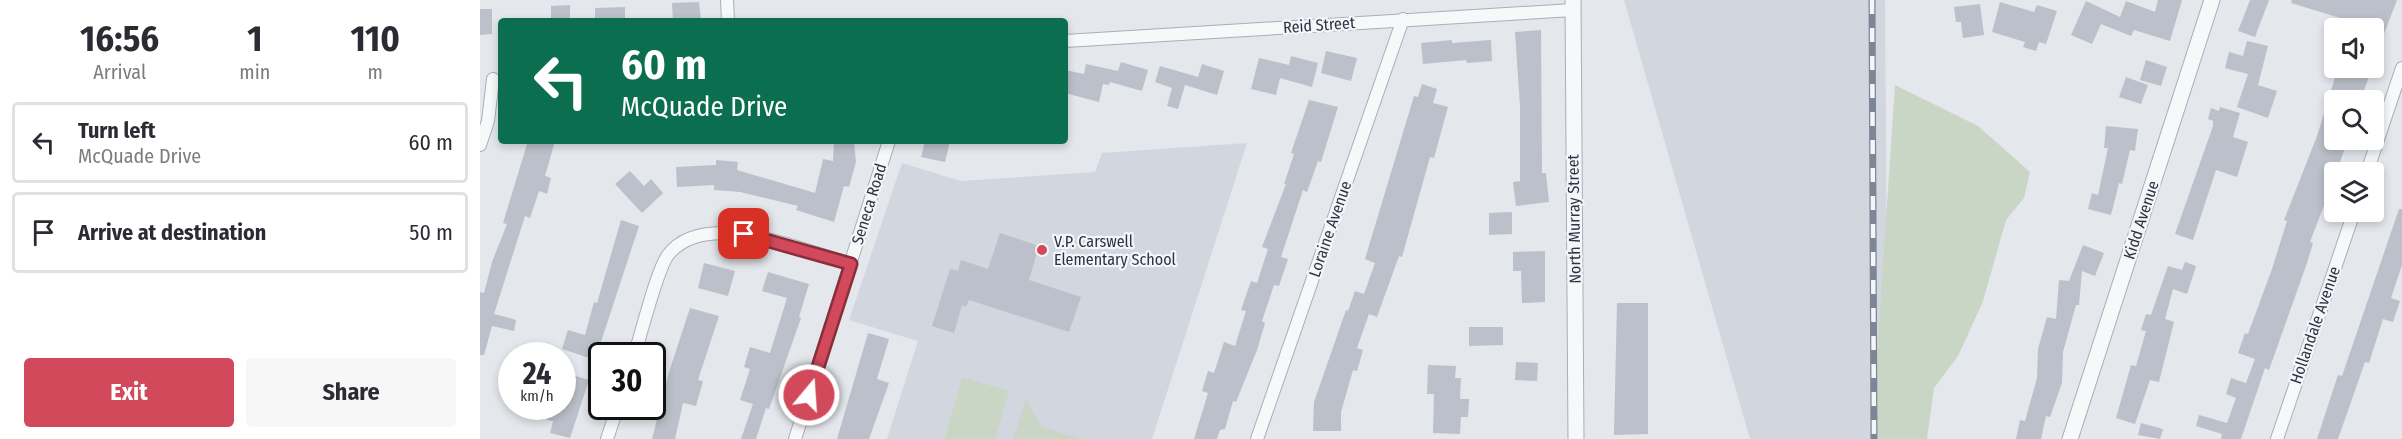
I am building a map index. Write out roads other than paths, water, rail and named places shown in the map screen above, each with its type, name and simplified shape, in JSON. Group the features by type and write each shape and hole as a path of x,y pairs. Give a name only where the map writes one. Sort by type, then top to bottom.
{"street":[{"path":"727,0 729,18"},
{"name":"Kidd Avenue","path":"2070,439 2212,0"},
{"name":"Reid Street","path":"1068,41 1403,19 1573,5"},
{"name":"North Murray Street","path":"1573,5 1576,439"},
{"name":"Loraine Avenue","path":"1257,439 1403,19"},
{"path":"2370,162 2402,68"},
{"path":"480,80 497,79 488,122 480,145"},
{"name":"Seneca Road","path":"795,439 888,144"},
{"name":"Hollandale Avenue","path":"2277,439 2351,222"},
{"path":"639,342 666,257 682,240 705,234 744,234 851,264"},
{"path":"607,439 613,420"}],"railway":[{"path":"1872,0 1874,439"}],"place":[{"name":"V.P. Carswell Elementary School","path":"1042,250"}]}
